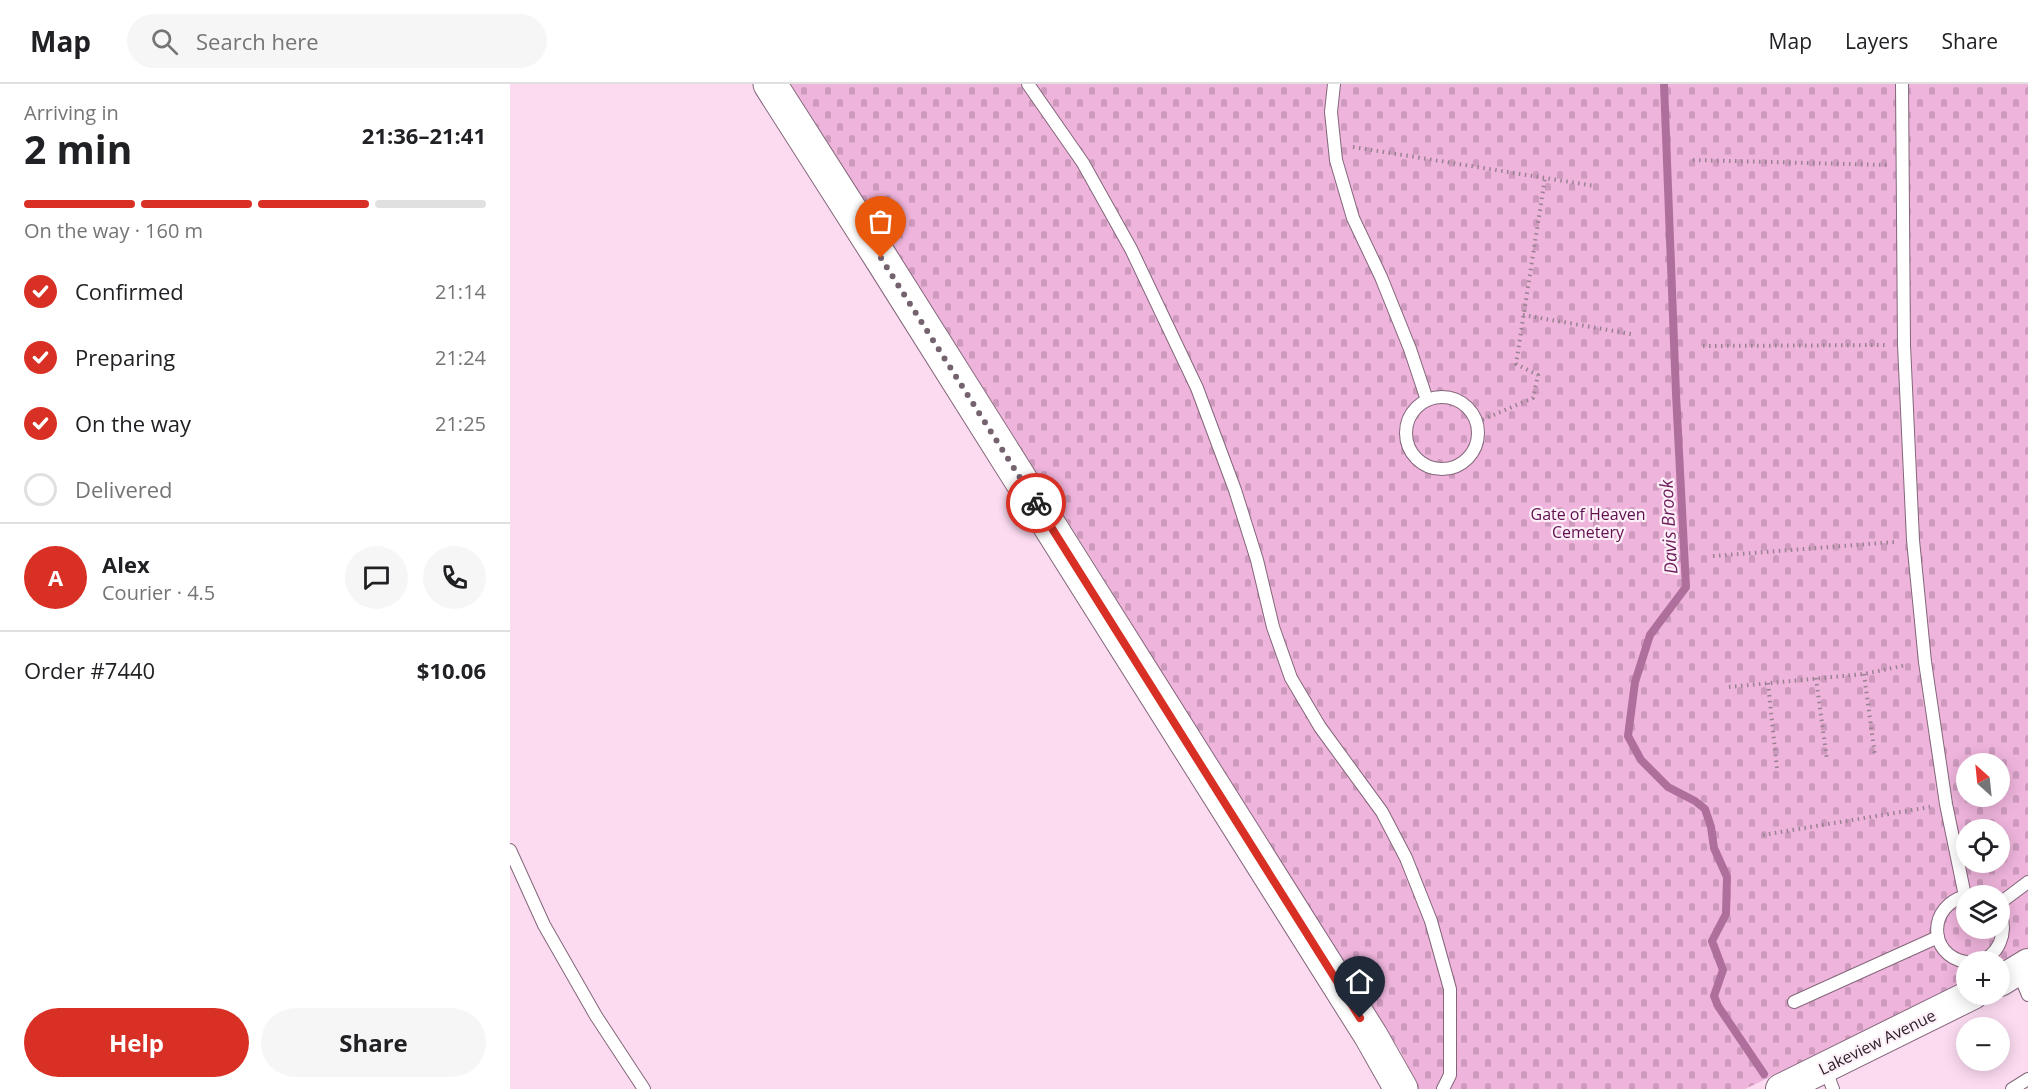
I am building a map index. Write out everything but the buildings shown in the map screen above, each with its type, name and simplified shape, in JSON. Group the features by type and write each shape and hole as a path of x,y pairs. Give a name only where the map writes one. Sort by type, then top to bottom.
{"main road":[{"path":"770,84 1044,515 1371,1036 1401,1089"}],"street":[{"name":"Lakeview Avenue","path":"1781,1089 1829,1078 1956,1004"}],"lane":[{"path":"1028,84 1083,163 1166,320 1197,388 1235,490 1257,560 1272,627 1291,678 1320,727 1382,812 1406,858 1431,921 1450,989 1450,1075 1443,1089"},
{"path":"1334,84 1331,112 1336,160 1353,218 1385,287 1428,400"},
{"path":"1902,84 1904,345 1913,540 1926,662 1946,804 1964,885"},
{"path":"1441,397 1454,398 1467,406 1475,416 1478,440 1473,453 1464,463 1454,468 1441,470 1423,465 1412,455 1407,443 1406,426 1417,406 1428,400 1441,397"},
{"path":"510,850 544,925 596,1016 644,1089"},
{"path":"2010,896 2028,882"},
{"path":"1956,899 1946,906 1937,926 1942,947 1956,958"},
{"path":"1794,1002 1938,937"},
{"path":"2012,1089 2028,1079"}],"path":[{"path":"1335,144 1595,186"},
{"path":"1693,160 1903,165"},
{"path":"1477,422 1533,398 1538,375 1516,364 1545,178"},
{"path":"1523,315 1631,334"},
{"path":"1703,346 1904,345"},
{"path":"1713,556 1913,540"},
{"path":"1729,687 1864,674 1926,662"},
{"path":"1864,674 1875,756"},
{"path":"1816,678 1827,760"},
{"path":"1767,683 1777,769"},
{"path":"1763,835 1946,804"}],"green space":[{"name":"Gate of Heaven Cemetery","path":"791,84 2028,84 2028,949 2010,960 2010,951 1956,951 1956,989 1745,1089 1418,1089 1401,1052 1307,909 1096,566"}],"waterway":[{"name":"Davis Brook","path":"1664,84 1686,587 1650,635 1635,682 1628,736 1641,760 1668,787 1705,809 1714,848 1727,877 1726,914 1712,941 1723,970 1714,996 1718,1006 1764,1074"}],"way so far":[{"path":"881,258 1036,503"}],"route":[{"path":"1036,503 1360,1018"}]}
